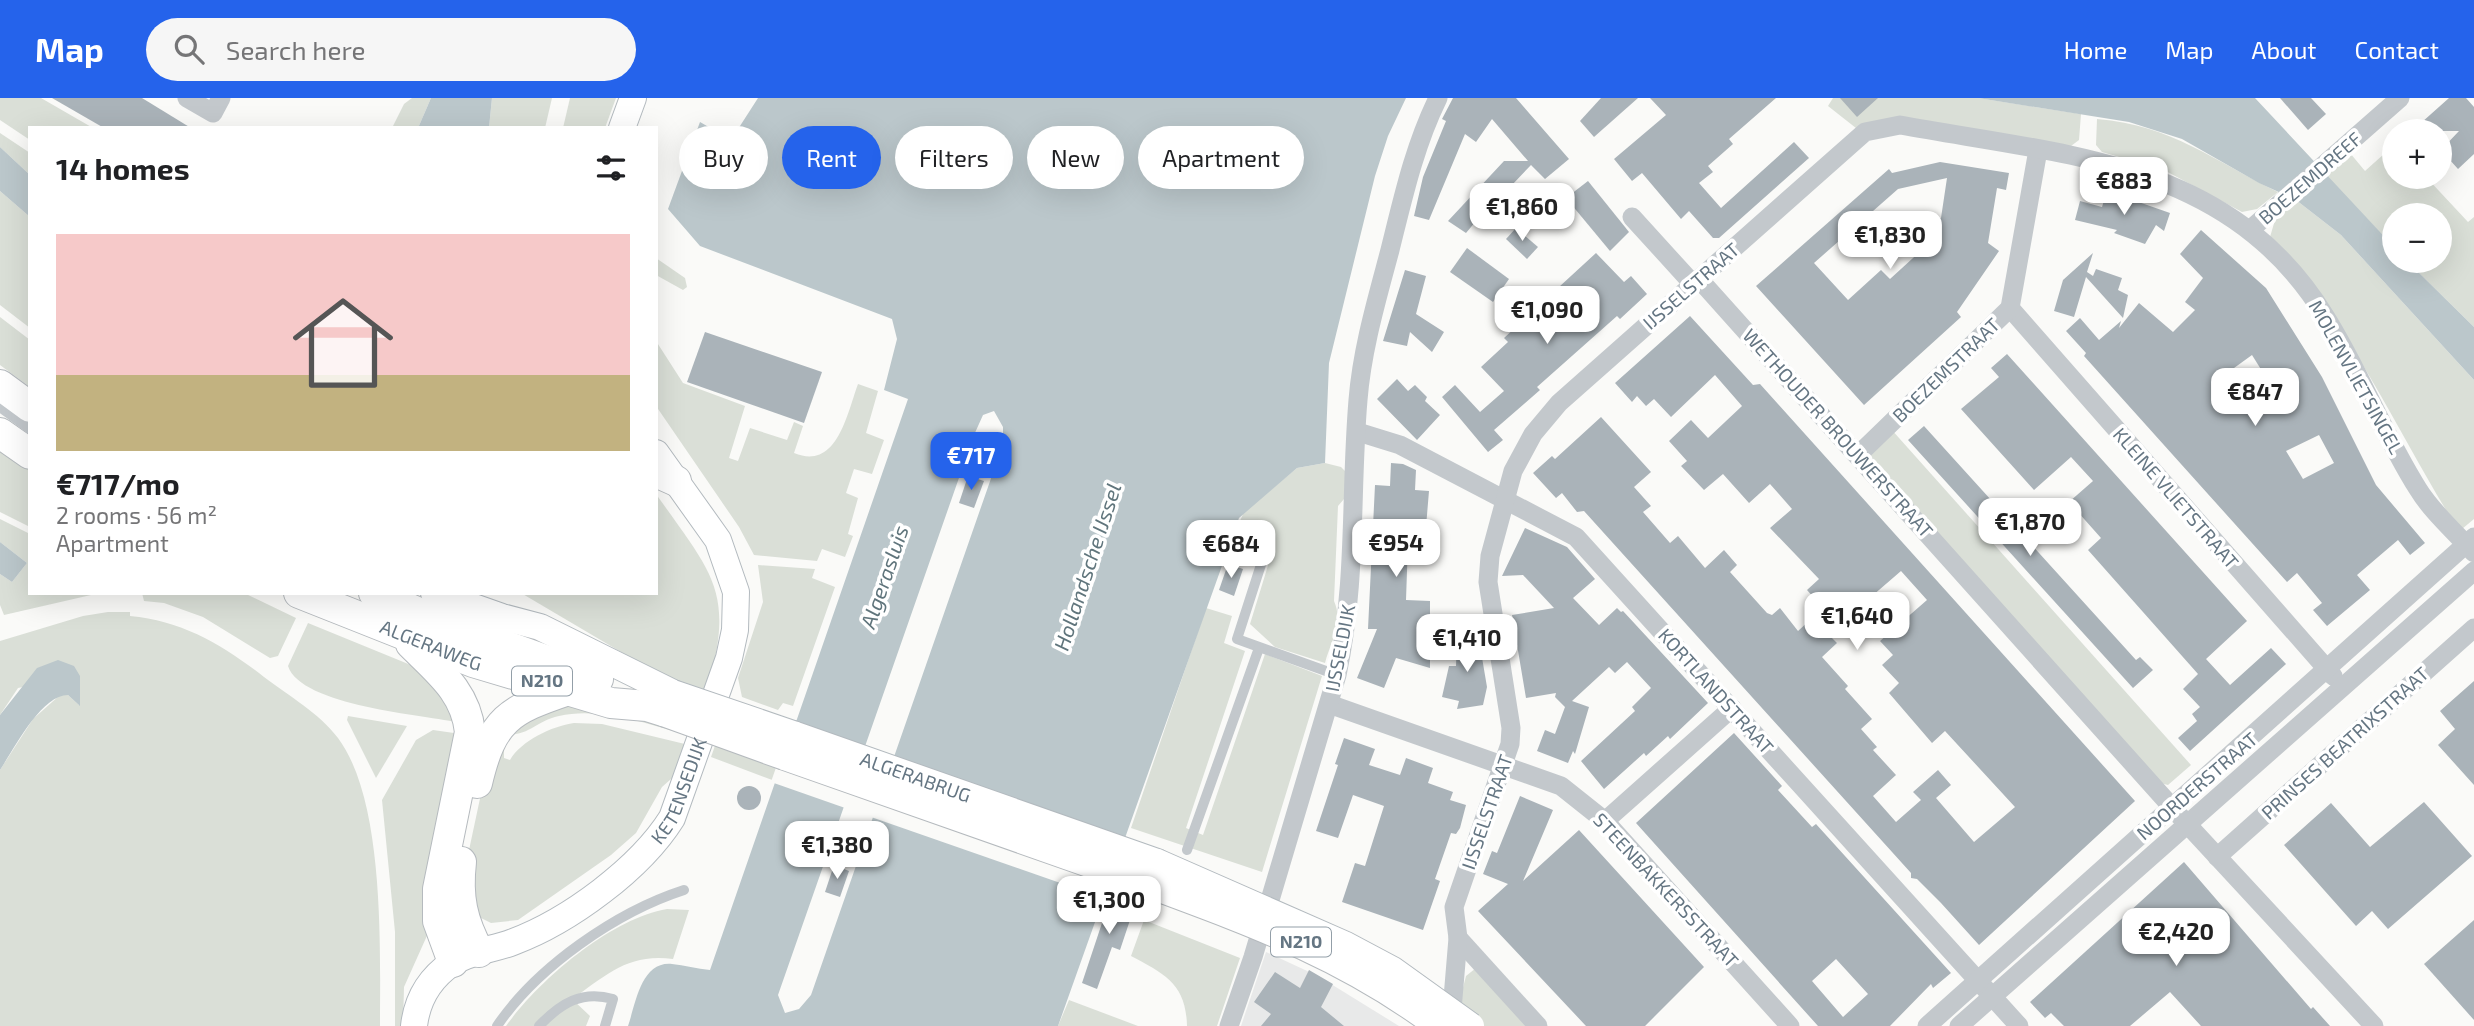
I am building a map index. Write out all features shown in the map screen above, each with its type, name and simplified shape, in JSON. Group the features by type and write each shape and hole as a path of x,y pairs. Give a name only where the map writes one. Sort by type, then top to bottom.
{"main road":[{"path":"0,385 28,406"},
{"path":"0,433 28,453"},
{"name":"ALGERAWEG","path":"304,595 473,662 611,703 662,704"},
{"name":"ALGERAWEG","path":"377,595 662,704"},
{"path":"433,595 442,608 467,621 496,642"},
{"path":"401,634 443,674 461,698 468,714 470,732 439,889 438,921 466,957"},
{"path":"466,957 459,890 462,854 481,764 502,721 517,710 568,690"},
{"name":"ALGERABRUG","path":"662,704 1153,873"},
{"name":"N210","path":"1153,873 1285,934 1381,985 1441,1026"}],"street":[{"path":"187,98 213,113 221,98"},
{"path":"623,126 633,98"},
{"name":"IJSSELDIJK","path":"1229,1026 1253,957 1336,675 1346,629 1352,577 1361,380 1377,298 1419,140 1438,98"},
{"name":"BOEZEMDREEF","path":"2251,229 2400,98"},
{"name":"IJSSELSTRAAT","path":"1450,1026 1458,938 1454,907 1510,744 1511,728 1488,569 1513,471 1546,415 1865,132 1900,125 2038,150"},
{"name":"MOLENVLIETSINGEL","path":"2038,150 2117,164 2219,208 2251,229 2297,276 2325,315 2419,491 2471,545"},
{"name":"BOEZEMSTRAAT","path":"1858,455 2010,308 2038,150"},
{"name":"WETHOUDER BROUWERSTRAAT","path":"1632,216 1858,455 2186,824 2374,1026"},
{"name":"KLEINE VLIETSTRAAT","path":"2010,308 2343,687"},
{"name":"KORTLANDSTRAAT","path":"1358,432 1400,445 1576,537 2019,1026"},
{"name":"KETENSEDIJK","path":"414,1026 422,996 436,977 466,957 513,942 561,918 633,866 661,837 672,818 729,658 737,613 736,592 726,556 666,476 658,458"},
{"name":"NOORDERSTRAAT","path":"1927,1026 2266,725 2325,667 2471,545"},
{"name":"NOORDERSTRAAT","path":"1959,1026 2474,571"},
{"path":"438,595 540,627"},
{"path":"494,595 662,704"},
{"name":"PRINSES BEATRIXSTRAAT","path":"2217,857 2474,628"},
{"name":"STEENBAKKERSSTRAAT","path":"1329,704 1560,786 1605,821 1790,1026"},
{"path":"1605,821 1732,708"},
{"path":"1153,873 1346,945 1393,970 1471,1026"},
{"path":"1458,938 1538,1026"}],"lane":[{"path":"0,407 28,428"},
{"path":"1267,546 1237,639 1336,675"},
{"path":"1187,850 1259,648"},
{"path":"497,1026 510,1006 555,964 604,928 684,890"},
{"path":"539,1026 556,1009 593,993 613,999 605,1026"}],"shaded area":[{"path":"0,98 41,98 90,126 28,126 28,139 0,120"},
{"path":"412,98 431,98 419,126 393,126 404,104"},
{"path":"492,98 552,98 545,126 489,126"},
{"path":"570,98 616,98 606,126 563,126"},
{"path":"1833,98 1978,98 2081,114 2079,140 2071,146 1942,128 1861,132 1828,106"},
{"path":"2097,119 2124,123 2171,137 2278,192 2257,209 2242,212 2164,170 2102,152 2096,145"},
{"path":"0,133 28,152 28,173 0,147"},
{"path":"2350,153 2365,171 2382,156 2382,189 2437,189 2450,203 2382,203 2382,234 2325,175"},
{"path":"0,191 28,215 28,326 0,305"},
{"path":"2296,200 2341,235 2474,380 2474,519 2462,529 2446,510 2344,334 2297,268 2270,237 2275,220"},
{"path":"2452,205 2468,222 2474,217 2474,327 2419,273 2452,273"},
{"path":"658,259 685,278 687,287 683,290 658,276"},
{"path":"0,317 28,338 28,386 0,365"},
{"path":"658,344 683,383 745,406 729,458 738,461 750,428 787,440 794,422 803,426 794,453 809,456 821,454 838,436 858,384 878,391 866,433 884,440 872,474 854,469 846,493 858,498 848,534 853,536 845,557 822,549 817,561 754,555 739,527 658,409"},
{"path":"1891,429 2191,765 2168,785 2160,783 1865,456"},
{"path":"0,442 28,460 28,526 0,512"},
{"path":"1325,463 1341,467 1346,472 1344,499 1338,506 1334,601 1338,617 1325,663 1275,647 1250,624 1274,546 1259,540 1255,549 1231,541 1244,512 1297,468"},
{"path":"658,497 694,547 715,589 719,635 704,701 524,595 658,595"},
{"path":"0,519 28,533 28,595 91,595 4,615 0,605 0,574 12,582 27,563 0,542"},
{"path":"758,565 815,569 812,578 835,587 793,706 783,703 778,710 742,697 738,678 763,602"},
{"path":"142,595 248,595 296,618 278,656 270,658 203,617 164,603 144,601"},
{"path":"1206,608 1232,616 1224,643 1245,651 1186,828 1203,835 1265,654 1322,676 1262,872 1131,828"},
{"path":"130,612 130,616 168,623 202,636 249,665 303,705 338,738 353,765 372,837 379,918 380,1026 0,1026 0,770 33,719 60,695 68,695 79,705 80,676 18,688 0,715 0,641 83,616"},
{"path":"308,623 423,670 462,723 339,700 315,691 298,680 288,666"},
{"path":"560,704 643,718 683,734 622,718 590,713 559,716 518,734 498,735"},
{"path":"729,706 794,726 775,781 711,757"},
{"path":"348,716 407,726 376,778 347,720"},
{"path":"574,723 602,724 689,745 680,771 662,787 636,833 611,855 518,920 491,923 477,916 462,883 488,761 504,746 504,758 510,760 538,736 556,727"},
{"path":"433,730 461,734 430,929 404,987 403,1026 395,1026 395,932 382,800 416,740"},
{"path":"667,909 689,910 673,959 643,959 630,963 607,974 572,999 590,1016 586,1026 506,1026 556,971 600,938 645,915"},
{"path":"1144,920 1240,958 1217,1026 1187,1026 1183,1000 1178,990 1163,975 1131,956"},
{"path":"1266,952 1318,976 1399,1026 1241,1026"},
{"path":"1476,968 1535,1026 1453,1026 1466,976"},
{"path":"1069,1000 1138,1026 1058,1026"}],"water":[{"path":"431,98 492,98 489,126 419,126"},
{"path":"758,98 1406,98 1388,136 1375,176 1329,363 1325,463 1297,468 1239,518 1058,1026 628,1026 641,985 653,969 672,964 710,970 908,399 884,390 897,339 892,319 700,246 668,209 679,179 679,189 768,189 768,126 740,126","holes":["994,411 1003,427 1003,444 811,995 799,1009 785,1013 778,995 983,415"]},
{"path":"1978,98 2255,98 2382,234 2382,273 2419,273 2474,327 2474,380 2341,235 2296,200 2259,183 2182,139 2129,122"},
{"path":"0,147 28,173 28,215 0,191"},
{"path":"0,542 27,563 12,582 0,574"},
{"path":"58,660 74,666 80,676 80,706 68,695 58,697 48,704 29,725 0,770 0,715 37,668"}],"pier":[{"path":"791,724 869,751 848,809 771,782"},
{"path":"891,759 1130,842 1109,900 871,817"}],"building":[{"path":"52,98 142,98 188,126 101,126"},
{"path":"1453,98 1516,98 1569,159 1545,179 1531,165 1493,205 1491,203 1466,233 1448,221 1504,161 1528,161 1492,119 1476,142 1465,134 1429,220 1414,216 1423,177 1446,121 1442,119"},
{"path":"1601,98 1638,98 1594,137 1580,121"},
{"path":"1650,98 1776,98 1729,139 1733,144 1708,166 1713,172 1699,183 1721,208 1794,142 1809,158 1719,238 1713,238 1689,211 1681,219 1642,173 1632,181 1614,159 1666,115"},
{"path":"1840,98 1878,98 1857,117"},
{"path":"2280,98 2311,98 2326,114 2308,130"},
{"path":"2449,98 2466,98 2474,107 2474,154 2458,169 2452,162 2452,138 2459,131 2452,131 2452,119 2425,119"},
{"path":"1940,162 2009,173 2006,190 1997,188 1988,243 1999,251 1957,312 1961,317 1864,405 1756,286 1889,169 1892,173","holes":["1947,178 1941,218 1916,240 1924,248 1890,279 1881,270 1848,300 1814,263 1898,189"]},
{"path":"1588,181 1629,232 1610,251 1566,198"},
{"path":"2107,191 2170,213 2164,231 2156,225 2145,244 2114,233 2117,230 2075,220 2080,201 2102,207"},
{"path":"1516,228 1538,247 1527,259 1506,239"},
{"path":"2201,230 2266,288 2322,377 2376,485 2425,543 2410,555 2398,540 2357,575 2370,590 2327,626 2313,610 2322,603 2297,573 2287,582 2084,356 2086,353 2066,331 2080,318 2099,340 2121,321 2119,328 2139,303 2173,332 2195,310 2185,302 2203,278 2180,254","holes":["2252,355 2277,395 2247,414 2223,376","2319,435 2334,463 2303,479 2286,451"]},
{"path":"1467,248 1509,279 1493,302 1450,272"},
{"path":"1596,253 1624,282 1631,276 1647,294 1620,319 1617,316 1537,387 1540,390 1494,430 1503,440 1488,452 1442,397 1455,385 1480,412 1504,391 1481,367 1508,342 1504,338 1543,302 1568,320 1579,306 1559,287"},
{"path":"2093,253 2087,272 2093,276 2096,269 2122,278 2118,290 2128,295 2123,318 2086,277 2074,317 2054,311 2063,280"},
{"path":"1405,270 1426,276 1416,314 1444,332 1432,352 1410,332 1407,346 1383,341"},
{"path":"1690,316 1753,385 1760,384 2135,801 1979,945 1917,879 1911,878 1911,873 1584,511 1577,512 1562,493 1556,498 1533,473 1552,456 1555,459 1601,417 1651,472 1634,487 1651,506 1643,512 1670,543 1678,536 1705,568 1724,550 1737,565 1730,572 1767,613 1772,615 1780,608 1798,631 1823,608 1807,590 1819,579 1770,528 1792,509 1770,484 1749,503 1723,474 1704,490 1681,466 1687,461 1669,441 1691,420 1708,438 1742,406 1715,375 1671,417 1654,399 1646,406 1637,396 1632,402 1615,383","holes":["1901,571 1927,600 1880,641 1893,655 1882,665 1899,683 1889,693 1932,743 1945,731 2015,807 1974,842 1936,798 1951,785 1938,770 1913,792 1921,800 1896,822 1873,796 1896,775 1873,750 1877,747 1861,729 1872,719 1845,689 1848,686 1822,657 1837,643 1828,634"]},
{"path":"705,332 822,372 804,423 687,382"},
{"path":"2007,354 2247,621 2206,659 2230,685 2271,648 2286,664 2190,751 2178,738 2197,721 2192,714 2200,707 2183,689 2198,674 2088,550 2101,538 2069,502 2093,481 2071,457 2034,490 1961,409 1999,377 1991,368"},
{"path":"1397,379 1408,391 1415,385 1427,397 1425,401 1440,415 1417,440 1377,399"},
{"path":"1924,426 2136,660 2140,657 2153,670 2133,688 1908,440"},
{"path":"1391,463 1403,464 1416,470 1415,490 1429,491 1426,527 1431,531 1430,542 1408,542 1406,600 1430,601 1430,668 1396,658 1384,688 1357,678 1377,629 1368,629 1375,485 1390,486"},
{"path":"968,476 984,481 974,508 959,503"},
{"path":"1525,528 1567,547 1595,579 1573,598 1599,625 1617,608 1623,611 1708,703 1670,739 1668,736 1646,756 1644,753 1604,789 1581,761 1635,711 1632,707 1651,688 1627,662 1615,673 1609,667 1572,701 1589,707 1575,754 1573,751 1568,763 1537,751 1545,730 1555,734 1565,707 1555,697 1556,693 1526,698 1512,615 1554,608 1523,575 1502,576"},
{"path":"1228,564 1243,569 1234,596 1219,590"},
{"path":"1478,634 1487,687 1483,705 1457,709 1459,701 1442,697 1449,666 1456,666 1457,637"},
{"path":"2474,681 2474,785 2438,745 2455,729 2440,711"},
{"path":"1734,733 1782,786 1778,790 1812,827 1816,824 1951,973 1933,988 1931,984 1890,1026 1818,1026 1636,823","holes":["1836,959 1868,994 1843,1017 1812,981"]},
{"path":"1344,738 1375,749 1369,765 1400,775 1406,758 1433,768 1428,783 1453,792 1450,800 1466,805 1460,828 1456,834 1451,833 1435,879 1440,881 1423,930 1342,902 1355,863 1365,866 1384,806 1353,795 1338,838 1316,831"},
{"path":"749,786 758,789 761,798 758,807 749,810 740,807 737,798 740,789"},
{"path":"1520,796 1553,810 1523,881 1579,830 1704,967 1645,1026 1586,1026 1478,911 1508,884 1483,874 1492,851 1497,853"},
{"path":"2424,802 2472,856 2388,929 2372,911 2356,926 2284,845 2331,803 2370,847"},
{"path":"2184,862 2311,1009 2313,1007 2330,1026 2201,1026 2170,992 2130,1026 2064,1026 2051,1013 2045,1018 2030,1002"},
{"path":"834,865 849,871 840,897 825,892"},
{"path":"1110,888 1133,896 1127,915 1131,917 1120,950 1112,947 1097,989 1082,983 1110,899 1106,897"},
{"path":"2474,920 2474,1020 2424,964"},
{"path":"1309,970 1333,984 1321,1007 1344,1026 1261,1026 1271,1014 1254,1002 1275,972 1300,988"}],"water label":[{"name":"Hollandsche IJssel","path":"1088,567"},
{"name":"Algerasluis","path":"885,577"}]}
